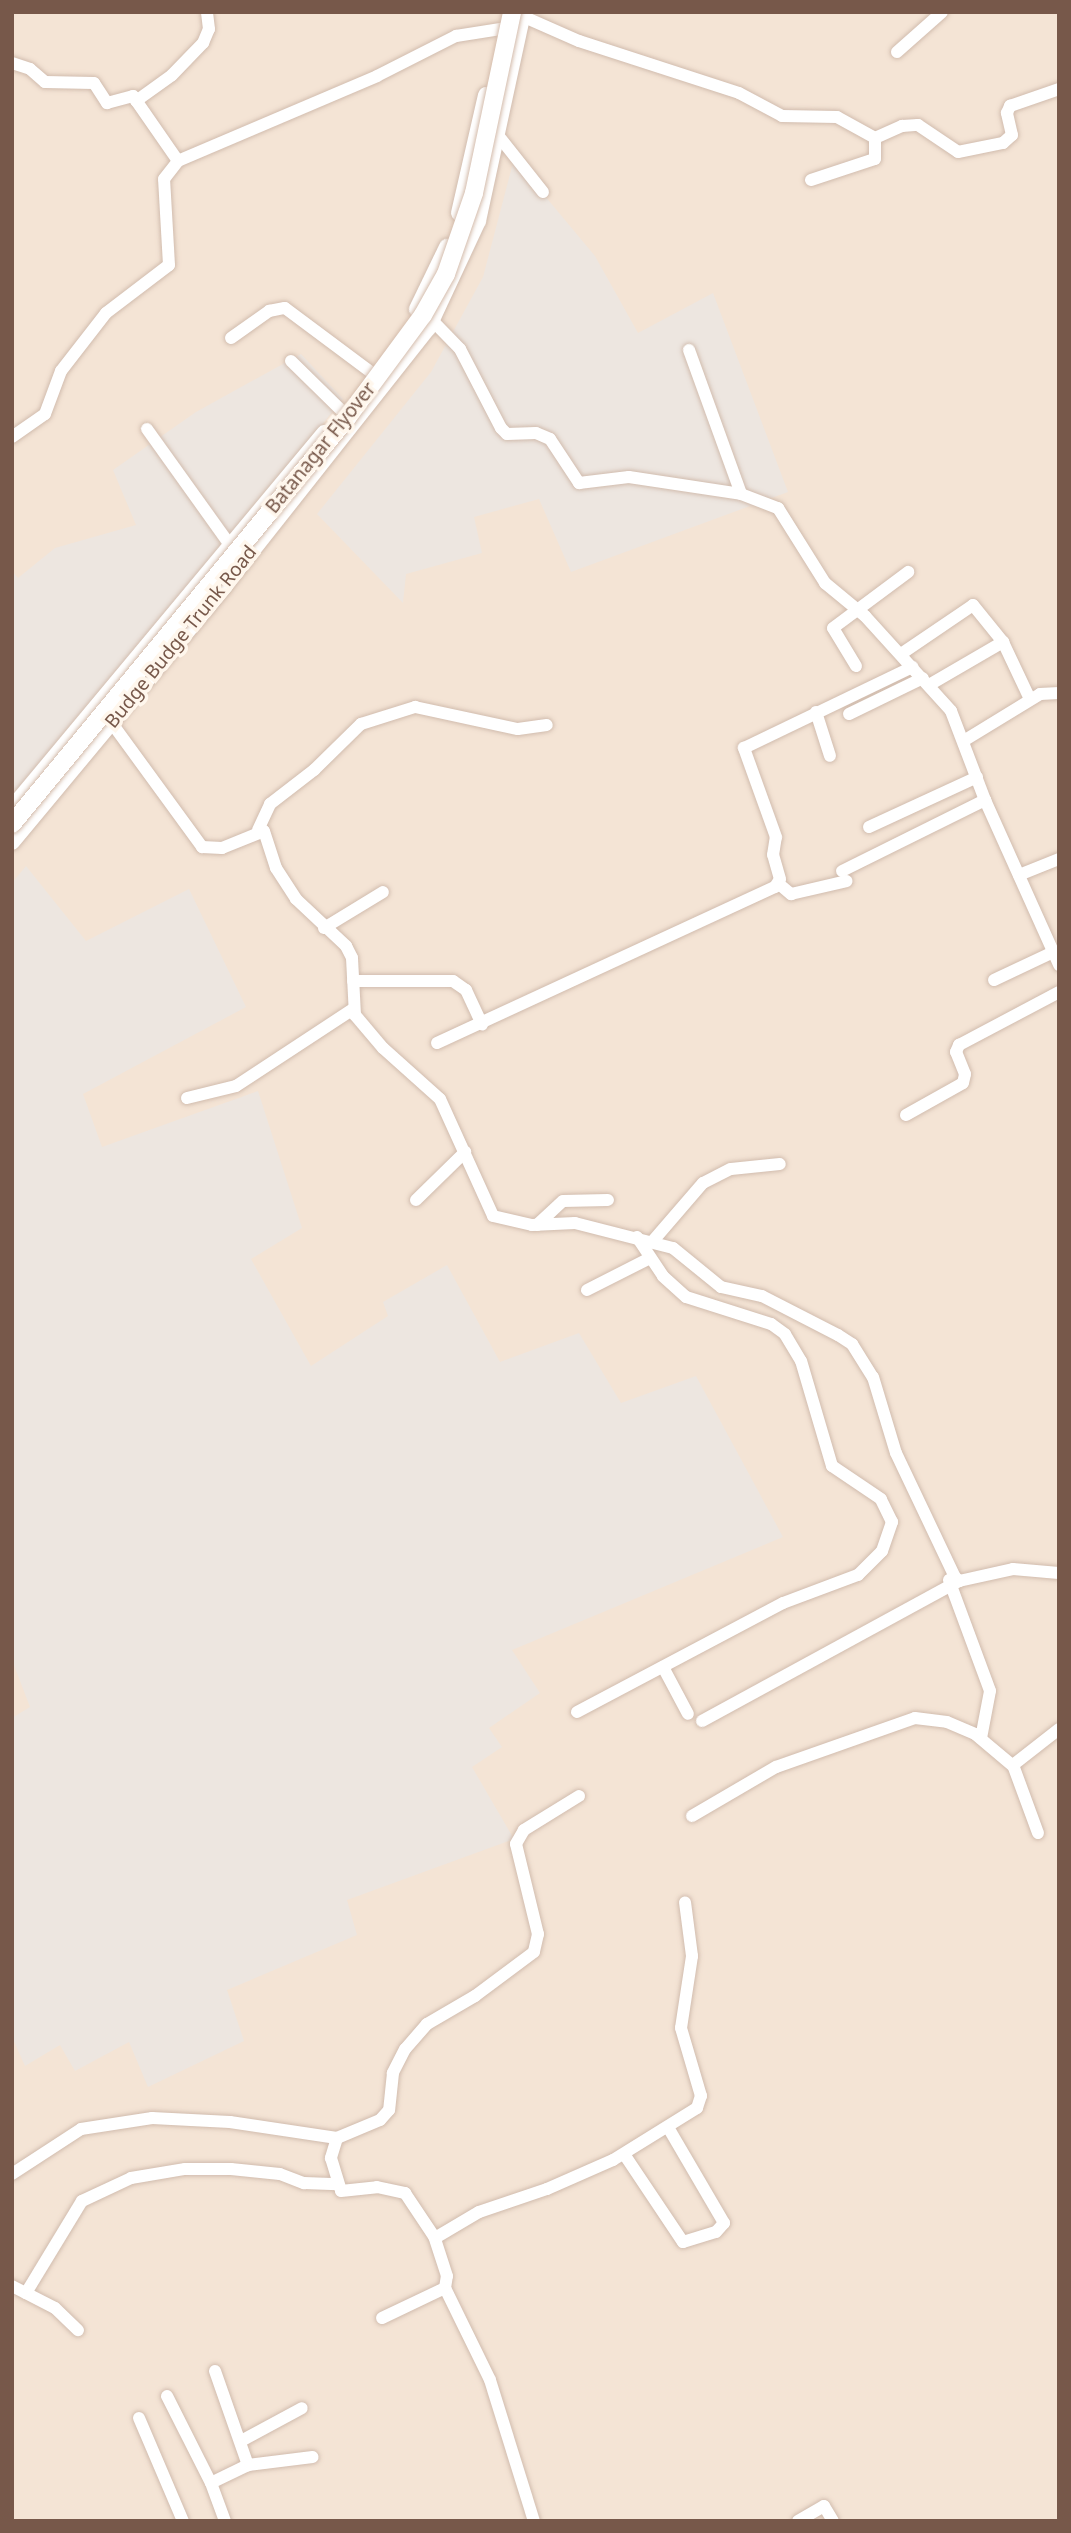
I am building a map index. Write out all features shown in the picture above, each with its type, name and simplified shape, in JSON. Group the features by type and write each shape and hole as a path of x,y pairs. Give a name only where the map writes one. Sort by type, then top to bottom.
{"main road":[{"name":"Batanagar Flyover","path":"12,824 347,418 423,315 446,274 474,193 519,13"}],"street":[{"path":"136,100 172,75 203,43 209,29 207,12"},
{"name":"Budge Budge Trunk Road","path":"12,808 342,411 418,306 442,262 464,196 503,12"},
{"path":"897,52 942,12"},
{"path":"519,13 594,46 739,93 782,116 837,117 875,138 912,124 958,152 986,149 1012,135 1007,113 1010,106 1059,89"},
{"name":"Budge Budge Trunk Road","path":"12,842 335,447 432,321 478,221 519,13"},
{"path":"12,437 45,414 61,371 106,313 169,265 164,179 178,161 377,76 456,36 500,29"},
{"path":"12,63 30,69 46,82 94,83 107,103 133,96 178,161"},
{"path":"497,134 542,192"},
{"path":"811,180 875,159 875,138"},
{"path":"418,306 460,349 501,428 507,433 536,433 550,439 579,483 629,477 741,494 778,508 813,567 901,654 951,711 965,740 985,800 1051,953 1059,965"},
{"path":"231,338 269,311 285,308 371,372"},
{"path":"689,351 741,494"},
{"path":"291,361 342,411"},
{"path":"147,429 230,545"},
{"path":"856,666 833,628 908,572"},
{"path":"901,654 973,605 1003,642 1031,699"},
{"path":"849,714 926,681 1003,642"},
{"path":"912,667 756,740 743,752 774,828 779,884 791,894 845,876 985,800"},
{"path":"965,740 1031,699 1047,691 1059,693"},
{"path":"111,722 202,847 222,848 258,830 270,804 314,771 361,724 415,706 518,729 547,724"},
{"path":"816,712 830,756"},
{"path":"869,827 977,777"},
{"path":"258,830 268,836 276,868 296,899 346,946 353,981 353,1009 364,1030 440,1099 493,1216 508,1223 575,1223 652,1242 691,1259 722,1287 762,1296 852,1345 873,1377 896,1453 954,1579 990,1691 981,1738"},
{"path":"1019,875 1059,859"},
{"path":"437,1043 779,884"},
{"path":"324,928 383,892"},
{"path":"994,979 1051,953"},
{"path":"353,981 453,982 466,990 482,1024"},
{"path":"906,1115 963,1083 965,1074 956,1052 959,1045 1059,992"},
{"path":"187,1098 236,1086 353,1009"},
{"path":"416,1200 465,1152"},
{"path":"652,1242 703,1183 731,1169 779,1164"},
{"path":"537,1225 563,1201 608,1200"},
{"path":"577,1712 783,1603 858,1575 882,1551 892,1522 881,1499 832,1466 801,1361 785,1334 753,1317 693,1301 675,1288 650,1258 637,1237"},
{"path":"587,1290 650,1258"},
{"path":"702,1721 954,1579 1007,1569 1059,1573"},
{"path":"663,1667 688,1714"},
{"path":"692,1816 776,1767 893,1722 927,1718 981,1738 1013,1766 1038,1833"},
{"path":"1013,1766 1059,1729"},
{"path":"12,2174 81,2129 152,2118 230,2122 337,2138 380,2119 389,2110 397,2061 427,2024 475,1996 534,1952 538,1934 516,1844 524,1830 579,1796"},
{"path":"435,2238 479,2211 547,2189 624,2154 697,2108 701,2099 681,2028 692,1956 685,1902"},
{"path":"624,2154 683,2242 716,2232 724,2223 668,2127"},
{"path":"337,2138 331,2158 341,2191 377,2187 405,2193 435,2238 447,2276 445,2288 490,2380 534,2521"},
{"path":"26,2293 82,2201 131,2178 185,2169 231,2169 338,2184"},
{"path":"12,2286 55,2308 78,2330"},
{"path":"382,2318 445,2288"},
{"path":"215,2371 248,2465"},
{"path":"167,2396 211,2483 225,2521"},
{"path":"241,2441 302,2408"},
{"path":"139,2418 183,2521"},
{"path":"211,2483 248,2465 313,2456"},
{"path":"798,2521 824,2506 833,2521"}],"shaded area":[{"path":"12,12 1059,12 1059,2521 12,2521"},
{"path":"514,159 595,256 638,333 713,293 788,492 571,572 539,499 474,517 482,553 406,574 403,603 317,514 431,372 483,277"},
{"path":"301,354 343,399 12,801 12,571 18,578 55,548 136,525 113,470 196,412"},
{"path":"26,866 86,941 189,889 246,1007 83,1094 102,1147 258,1091 302,1228 251,1259 311,1366 388,1316 383,1302 447,1265 500,1362 579,1333 621,1403 696,1376 783,1537 512,1650 540,1693 489,1728 502,1747 472,1767 514,1839 347,1900 357,1935 227,1990 244,2041 148,2087 129,2042 75,2071 60,2045 25,2066 12,2037 12,1718 30,1707 12,1660 12,883"}]}
